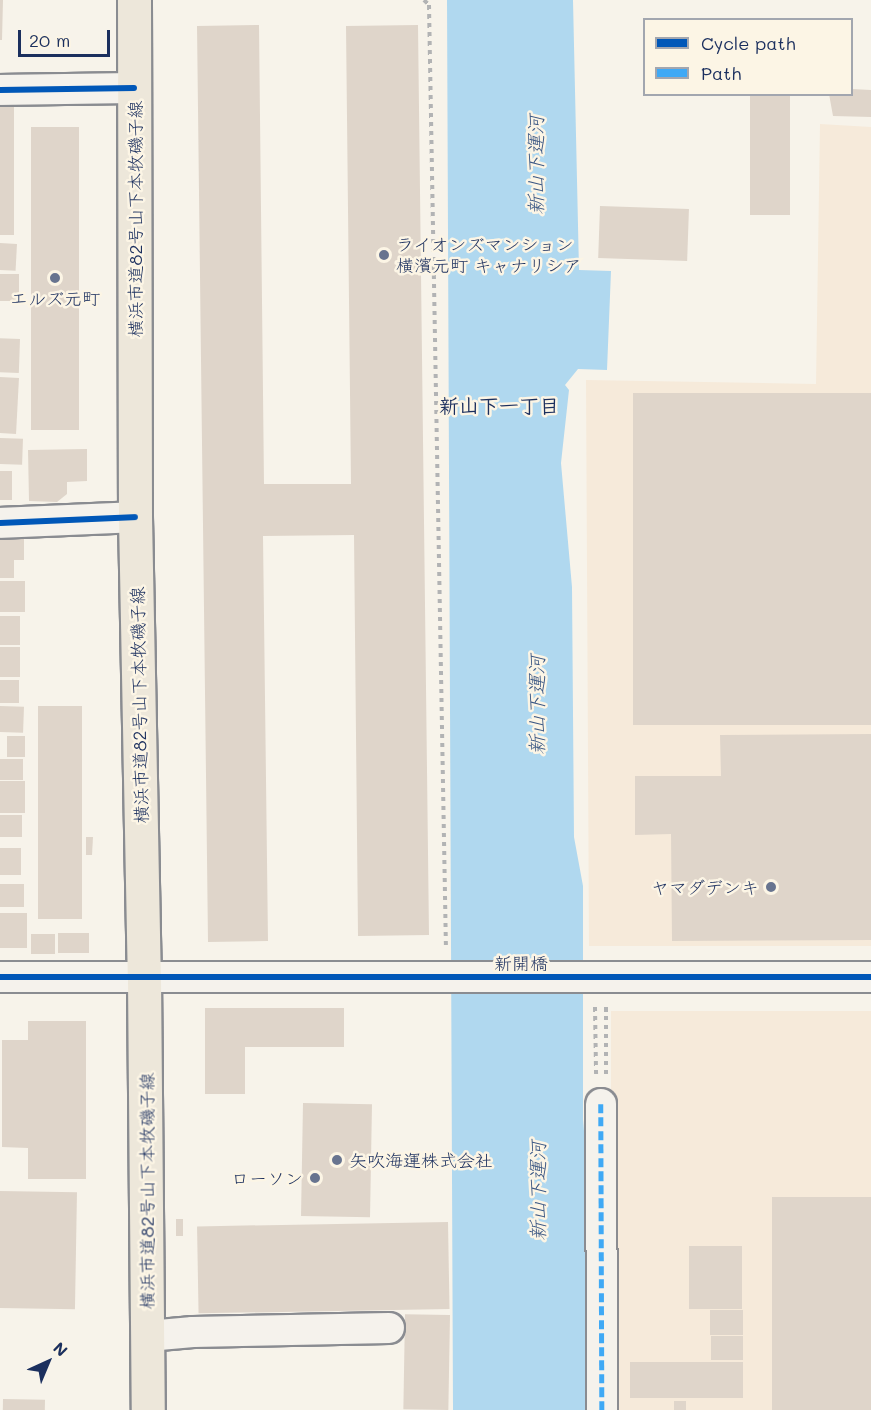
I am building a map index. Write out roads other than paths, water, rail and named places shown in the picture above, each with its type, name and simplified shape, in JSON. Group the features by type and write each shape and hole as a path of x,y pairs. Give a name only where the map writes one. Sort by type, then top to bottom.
{"main road":[{"name":"横浜市道82号山下本牧磯子線","path":"134,0 135,517 144,978 148,1410"}],"street":[{"path":"0,90 134,88"},
{"path":"0,522 135,517"},
{"name":"新開橋","path":"0,977 871,977"},
{"path":"602,1410 604,1093"},
{"path":"148,1336 193,1332 389,1328"}],"water":[{"name":"新山下運河","path":"447,0 573,0 579,270 611,271 607,370 578,369 565,385 569,390 561,463 572,587 574,837 583,886 583,1119 588,1179 591,1410 453,1410"}],"place":[{"name":"ライオンズマンション 横濱元町 キャナリシア","path":"384,255"},
{"name":"エルズ元町","path":"55,278"},
{"name":"ヤマダデンキ","path":"771,887"},
{"name":"矢吹海運株式会社","path":"337,1160"},
{"name":"ローソン","path":"315,1178"}],"district":[{"name":"新山下一丁目","path":"499,405"}]}
